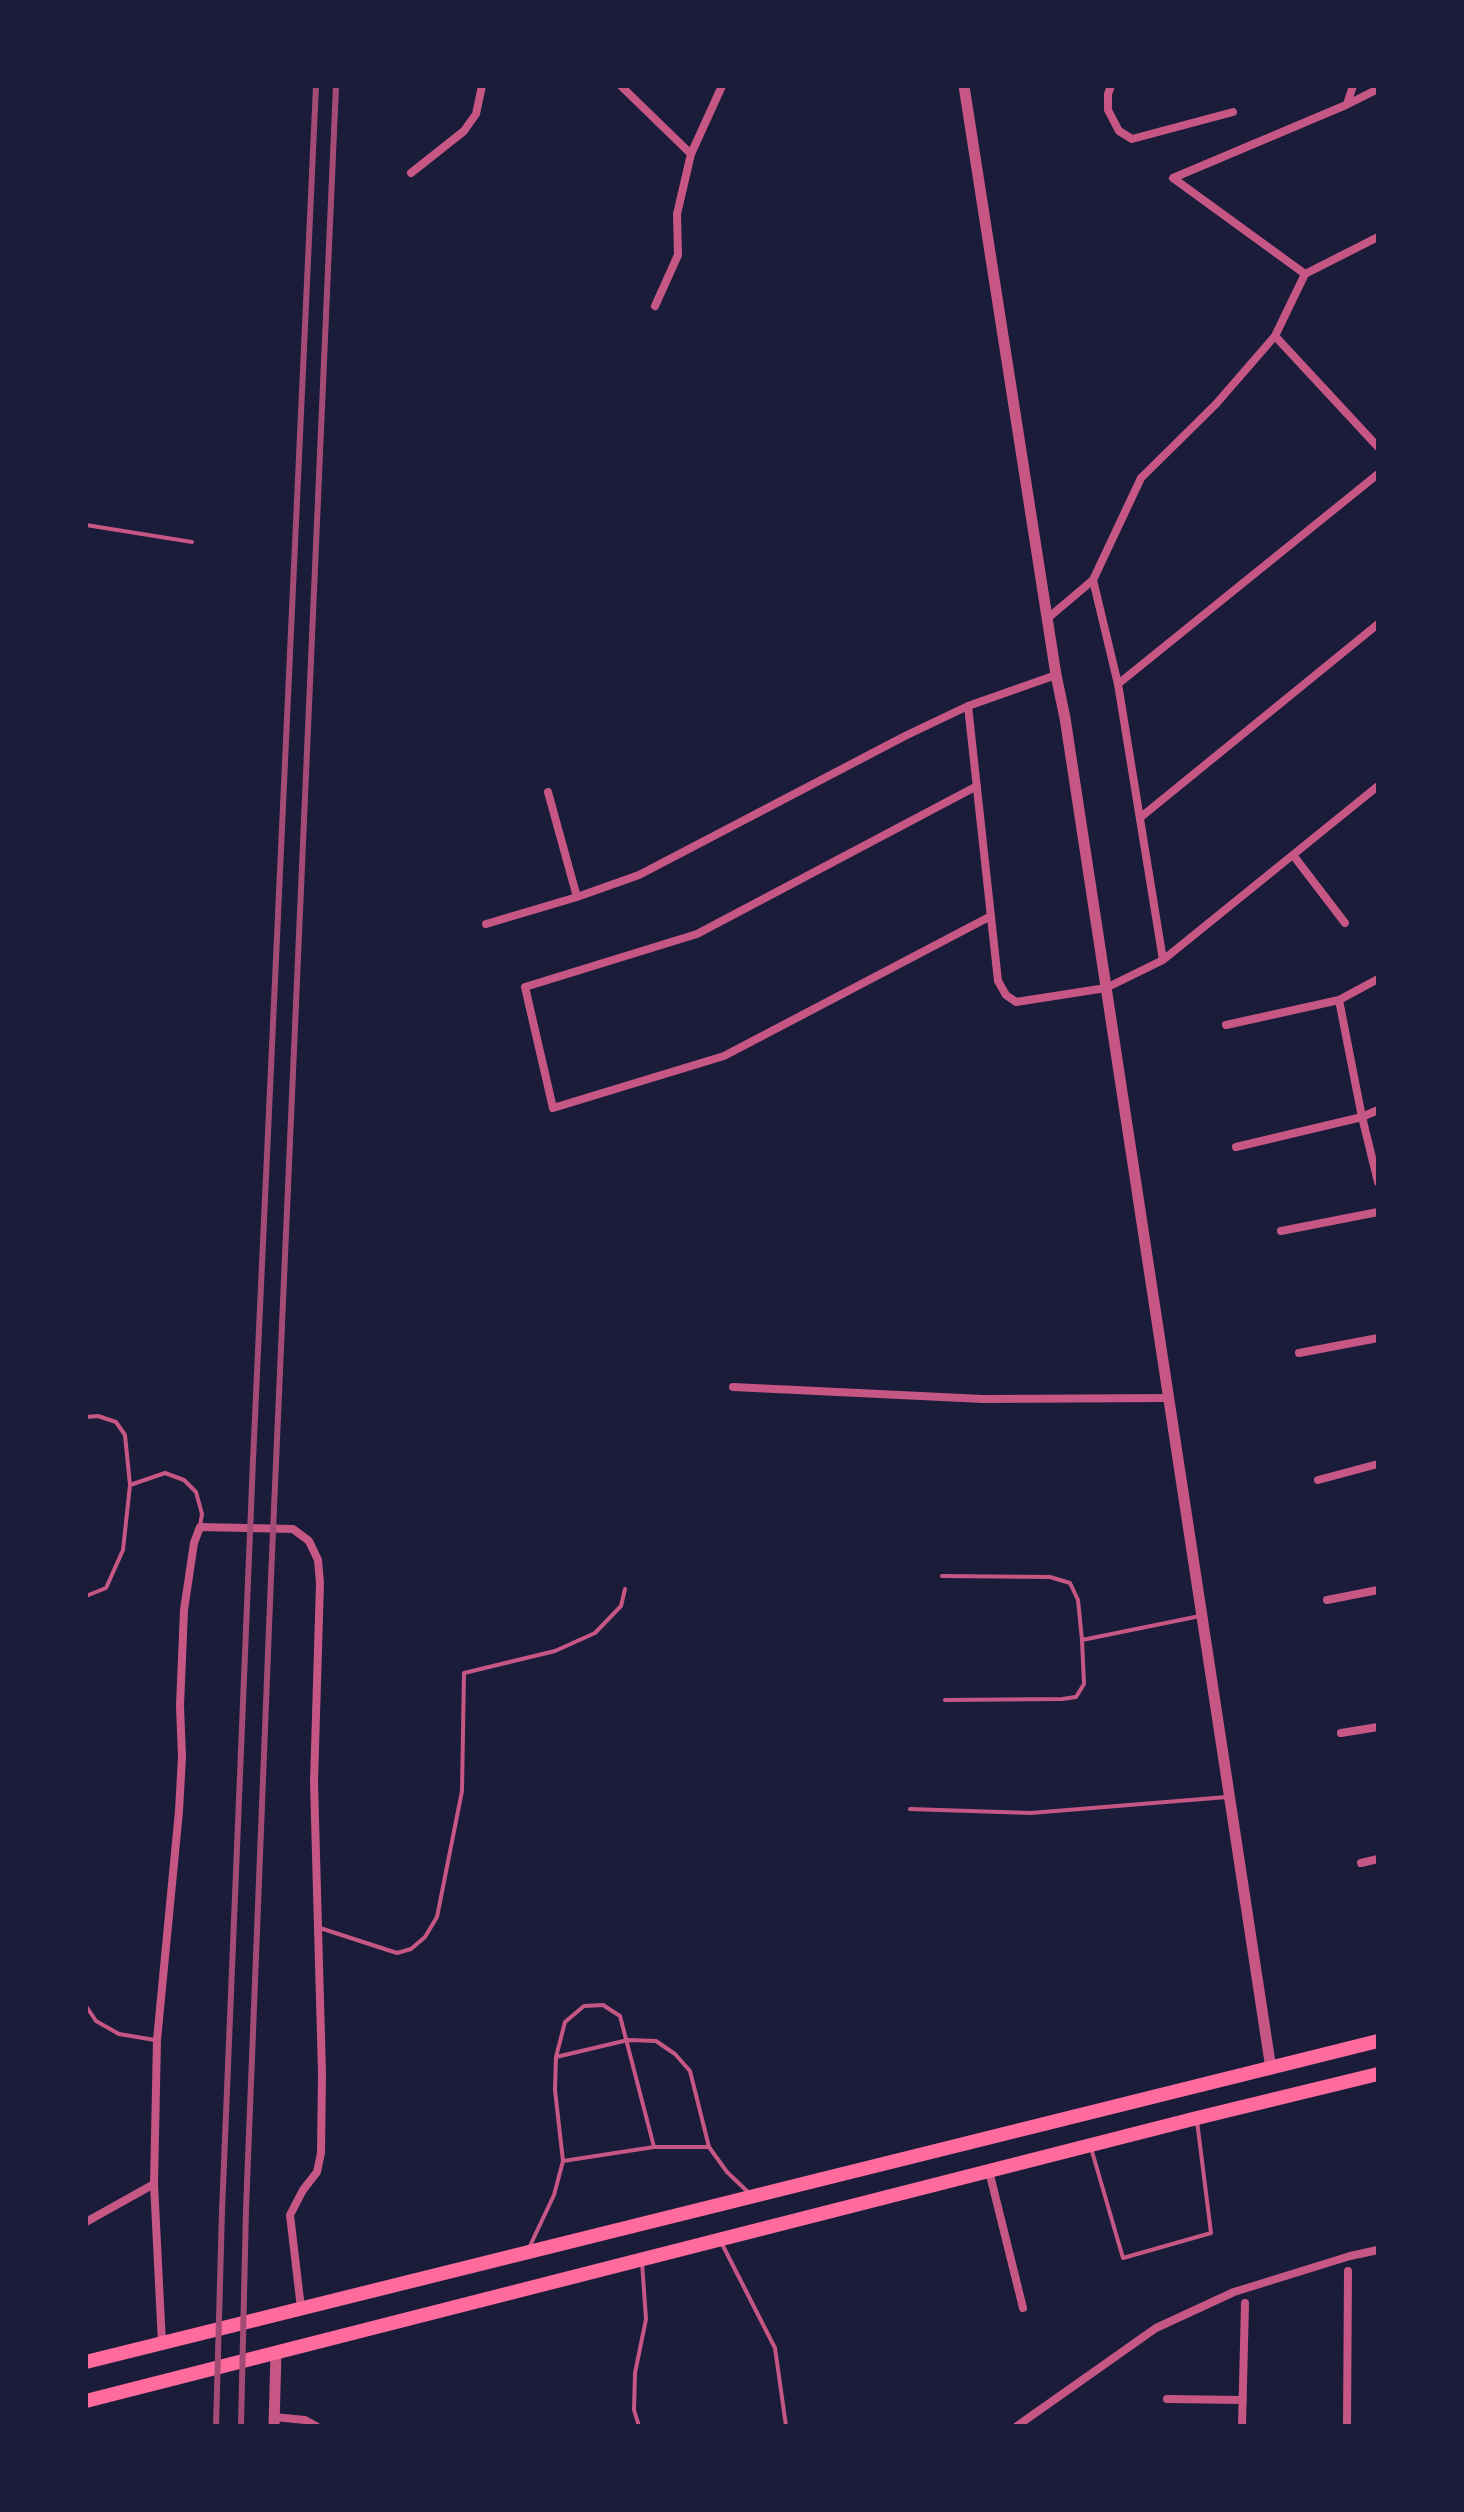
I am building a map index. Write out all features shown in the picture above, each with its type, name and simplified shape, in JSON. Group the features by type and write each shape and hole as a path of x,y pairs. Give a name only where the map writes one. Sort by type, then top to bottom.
{"highway":[{"path":"86,2362 1378,2041"},
{"path":"86,2401 1378,2074"}],"street":[{"path":"411,173 464,131 476,114 482,86"},
{"path":"621,86 691,154"},
{"path":"655,306 678,255 677,214 691,154 722,86"},
{"path":"964,86 1065,718 1271,2069"},
{"path":"1111,86 1108,110 1119,131 1132,139 1233,112"},
{"path":"1346,105 1353,86"},
{"path":"1305,274 1173,178 1378,89"},
{"path":"1048,618 1093,580 1141,478 1216,404 1275,336 1305,274 1378,237"},
{"path":"1275,336 1378,447"},
{"path":"1118,684 1378,474"},
{"path":"1093,580 1118,684 1163,960"},
{"path":"1141,817 1378,624"},
{"path":"486,924 639,875 905,736 968,706 1056,675"},
{"path":"968,706 998,981 1006,995 1016,1002 1106,988 1163,960 1378,786"},
{"path":"977,786 697,934 525,987 553,1108 724,1056 991,916"},
{"path":"548,792 577,897"},
{"path":"1293,855 1345,923"},
{"path":"1226,1025 1339,1000 1378,979"},
{"path":"1339,1000 1378,1182"},
{"path":"1236,1147 1362,1117 1378,1110"},
{"path":"1281,1231 1378,1212"},
{"path":"1299,1353 1378,1338"},
{"path":"733,1387 983,1399 1169,1398"},
{"path":"1318,1480 1378,1464"},
{"path":"162,2343 154,2184 157,2040 179,1811 184,1610 194,1543 200,1527 293,1529 309,1541 318,1560 320,1583 314,1782 322,2073 321,2153 317,2172 290,2215 301,2308"},
{"path":"1327,1600 1378,1590"},
{"path":"1341,1733 1378,1727"},
{"path":"1361,1863 1378,1859"},
{"path":"989,2171 1023,2308"},
{"path":"86,2222 154,2184"},
{"path":"1017,2426 1156,2328 1234,2292 1378,2250"},
{"path":"1347,2426 1348,2271"},
{"path":"1242,2426 1245,2303"},
{"path":"276,2352 274,2422 305,2420 316,2426"},
{"path":"1167,2399 1243,2400"}],"lane":[{"path":"86,525 192,542"},
{"path":"86,1417 98,1416 116,1422 125,1435 130,1485 123,1550 106,1588 86,1596"},
{"path":"130,1485 165,1473 184,1480 196,1492 202,1514 200,1527"},
{"path":"942,1576 1050,1577 1070,1583 1078,1600 1084,1684 1076,1697 1062,1699 945,1700"},
{"path":"318,1928 397,1953 411,1949 425,1937 437,1917 462,1791 464,1673 555,1651 595,1633 621,1606 625,1589"},
{"path":"1082,1640 1202,1615"},
{"path":"910,1809 1031,1813 1230,1797"},
{"path":"527,2252 554,2195 563,2161 555,2090 556,2057 565,2022 584,2006 603,2005 620,2016 654,2147"},
{"path":"86,2006 96,2021 119,2034 157,2040"},
{"path":"556,2057 628,2040 656,2041 675,2054 690,2071 709,2147 727,2172 752,2197"},
{"path":"1090,2145 1123,2258 1211,2233 1197,2118"},
{"path":"563,2161 654,2147 709,2147"},
{"path":"720,2240 775,2348 786,2426"},
{"path":"639,2426 634,2410 635,2373 646,2319 642,2259"}],"railway":[{"path":"216,2426 253,1460 316,86"},
{"path":"241,2426 246,2209 271,1577 336,86"}]}
